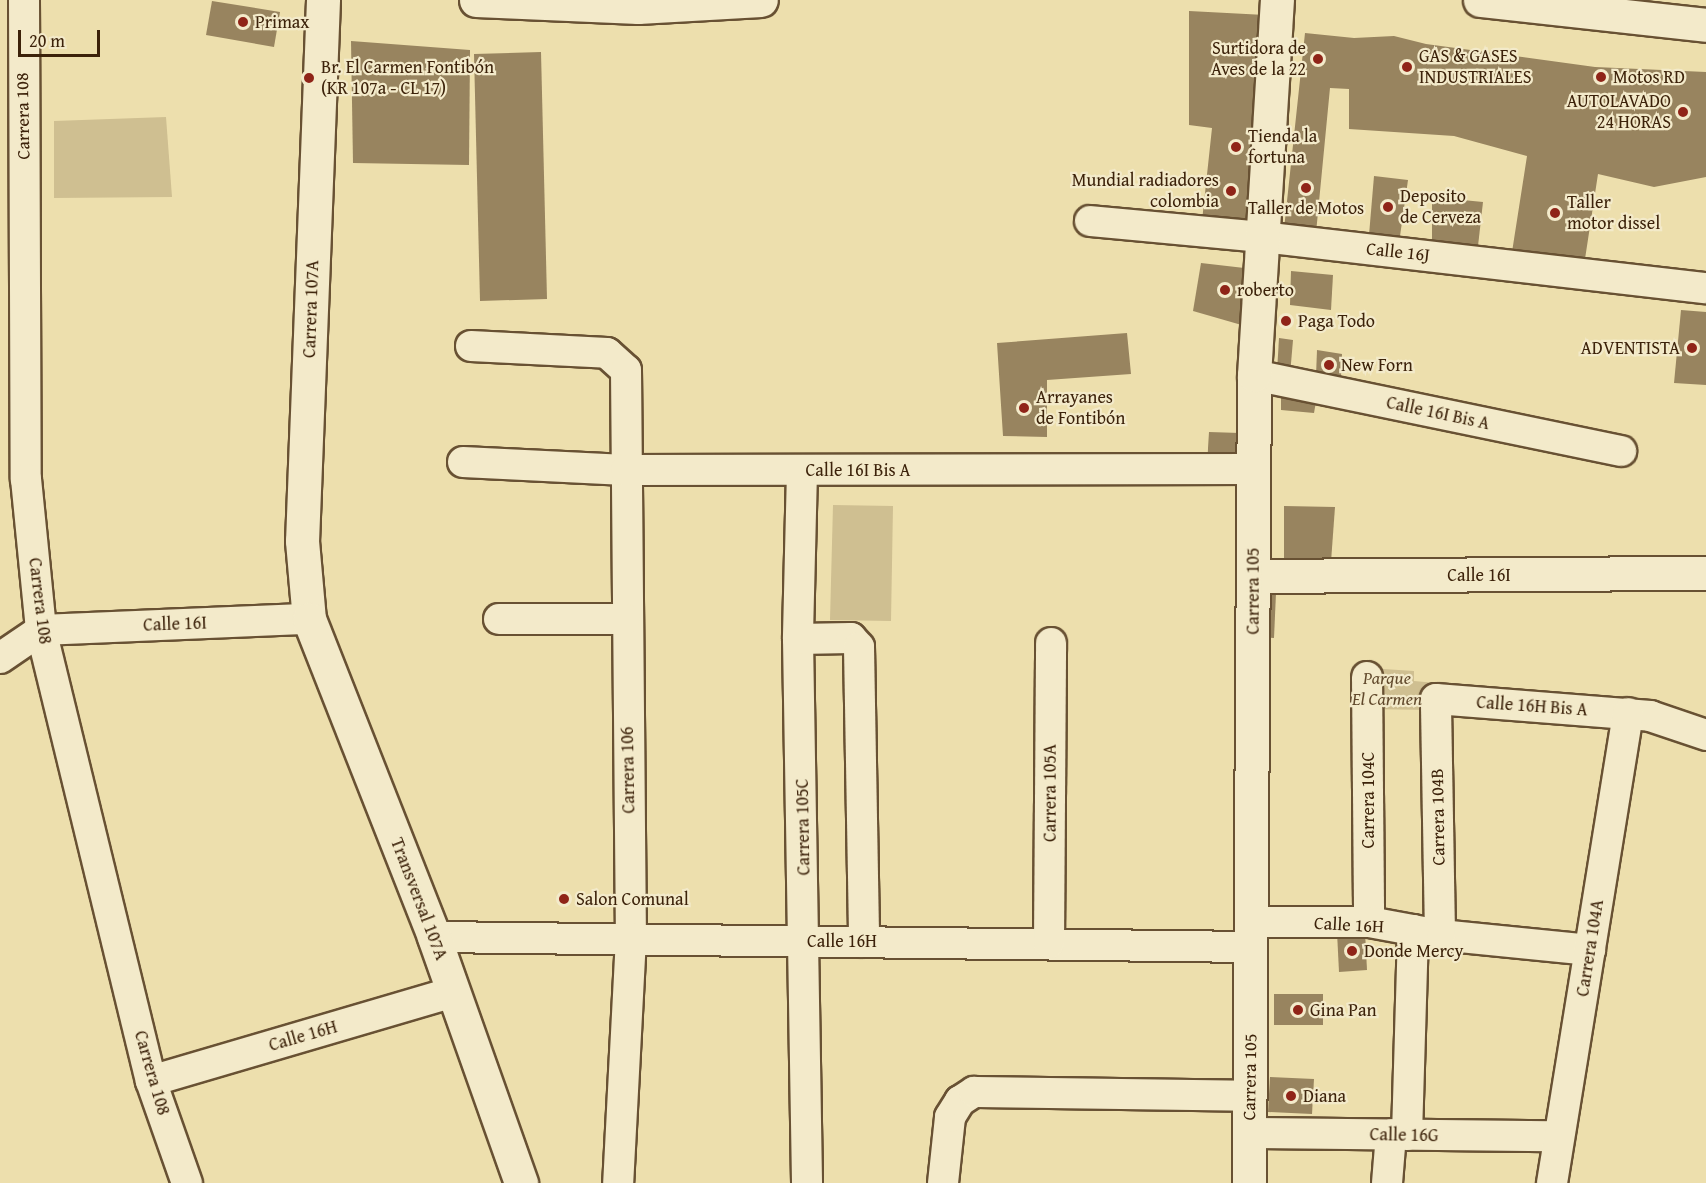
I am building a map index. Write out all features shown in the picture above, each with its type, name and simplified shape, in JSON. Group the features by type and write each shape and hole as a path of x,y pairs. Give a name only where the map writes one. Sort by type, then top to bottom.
{"street":[{"name":"Carrera 108","path":"24,0 11,77 13,479 41,630 152,1081 187,1183"},
{"name":"Carrera 107A","path":"309,619 302,541 323,0"},
{"path":"476,0 638,7 761,0"},
{"name":"Carrera 105","path":"1249,1183 1254,375 1278,0"},
{"path":"1480,0 1706,26"},
{"name":"Calle 16J","path":"1090,221 1263,237 1706,288"},
{"name":"Carrera 106","path":"471,346 607,353 618,360 626,370 625,619 631,938 618,1183"},
{"name":"Calle 16I Bis A","path":"1254,375 1621,450"},
{"name":"Calle 16I Bis A","path":"463,462 626,470 1253,469"},
{"name":"Carrera 105C","path":"802,471 798,639 806,941 807,1183"},
{"name":"Calle 16I","path":"1253,576 1706,573"},
{"name":"Calle 16I","path":"41,630 309,619"},
{"name":"Transversal 107A","path":"309,619 434,937 520,1183"},
{"path":"499,619 625,619"},
{"path":"0,658 41,630"},
{"path":"798,639 851,638 859,647 864,942"},
{"name":"Carrera 105A","path":"1049,943 1051,643"},
{"name":"Carrera 104C","path":"1367,678 1369,922"},
{"name":"Calle 16H Bis A","path":"1436,699 1628,713 1650,716 1706,735"},
{"name":"Carrera 104B","path":"1387,1183 1399,1135 1426,933 1436,699"},
{"name":"Carrera 104A","path":"1552,1183 1628,713"},
{"name":"Calle 16H","path":"434,937 1049,943 1251,934 1369,922 1426,933 1590,950"},
{"name":"Calle 16H","path":"152,1081 454,992"},
{"path":"943,1183 950,1118 960,1101 974,1092 1250,1096"},
{"name":"Calle 16G","path":"1249,1132 1559,1136"}],"green space":[{"path":"166,117 172,197 54,198 54,121"},
{"path":"833,505 893,506 891,621 830,620"},
{"name":"Parque El Carmen","path":"1368,668 1414,671 1414,681 1436,683 1431,710 1367,709"}],"building":[{"name":"Primax","path":"212,1 280,12 274,47 206,35"},
{"path":"1189,11 1265,15 1255,223 1202,221 1212,128 1189,125"},
{"path":"1305,33 1354,38 1394,36 1426,44 1595,67 1706,72 1706,177 1654,187 1598,174 1585,259 1512,252 1527,156 1454,136 1349,129 1349,89 1330,88 1316,233 1284,229"},
{"path":"351,41 470,50 469,165 353,163"},
{"path":"541,52 547,299 480,301 474,54"},
{"name":"Deposito de Cerveza","path":"1374,176 1408,180 1400,236 1369,235"},
{"path":"1432,197 1483,202 1478,246 1432,240"},
{"name":"roberto","path":"1201,263 1253,269 1252,328 1193,311"},
{"path":"1291,271 1333,275 1331,310 1290,305"},
{"name":"ADVENTISTA","path":"1681,310 1706,312 1706,385 1674,383"},
{"name":"Arrayanes de Fontibón","path":"1127,333 1131,374 1047,380 1047,437 1003,436 997,343"},
{"path":"1279,338 1293,340 1290,375 1277,372"},
{"name":"New Forn","path":"1317,350 1342,354 1341,377 1316,376"},
{"path":"1281,391 1317,396 1314,413 1281,410"},
{"path":"1209,432 1240,433 1239,466 1207,465"},
{"path":"1284,506 1335,507 1331,562 1284,560"},
{"path":"1261,593 1276,593 1274,638 1259,637"},
{"name":"Donde Mercy","path":"1365,931 1367,970 1339,972 1337,932"},
{"name":"Gina Pan","path":"1274,994 1323,994 1323,1025 1274,1025"},
{"name":"Diana","path":"1270,1077 1314,1079 1312,1114 1268,1112"}],"place":[{"name":"Primax","path":"243,22"},
{"name":"Surtidora de Aves de la 22","path":"1318,59"},
{"name":"GAS & GASES INDUSTRIALES","path":"1407,67"},
{"name":"Motos RD","path":"1601,77"},
{"name":"Br. El Carmen Fontibón (KR 107a - CL 17)","path":"309,78"},
{"name":"AUTOLAVADO 24 HORAS","path":"1683,112"},
{"name":"Tienda la fortuna","path":"1236,147"},
{"name":"Taller de Motos","path":"1306,188"},
{"name":"Mundial radiadores colombia","path":"1231,191"},
{"name":"Deposito de Cerveza","path":"1388,207"},
{"name":"Taller motor dissel","path":"1555,213"},
{"name":"roberto","path":"1225,290"},
{"name":"Paga Todo","path":"1286,321"},
{"name":"ADVENTISTA","path":"1692,348"},
{"name":"New Forn","path":"1329,365"},
{"name":"Arrayanes de Fontibón","path":"1024,408"},
{"name":"Salon Comunal","path":"564,899"},
{"name":"Donde Mercy","path":"1352,951"},
{"name":"Gina Pan","path":"1298,1010"},
{"name":"Diana","path":"1291,1096"}]}
